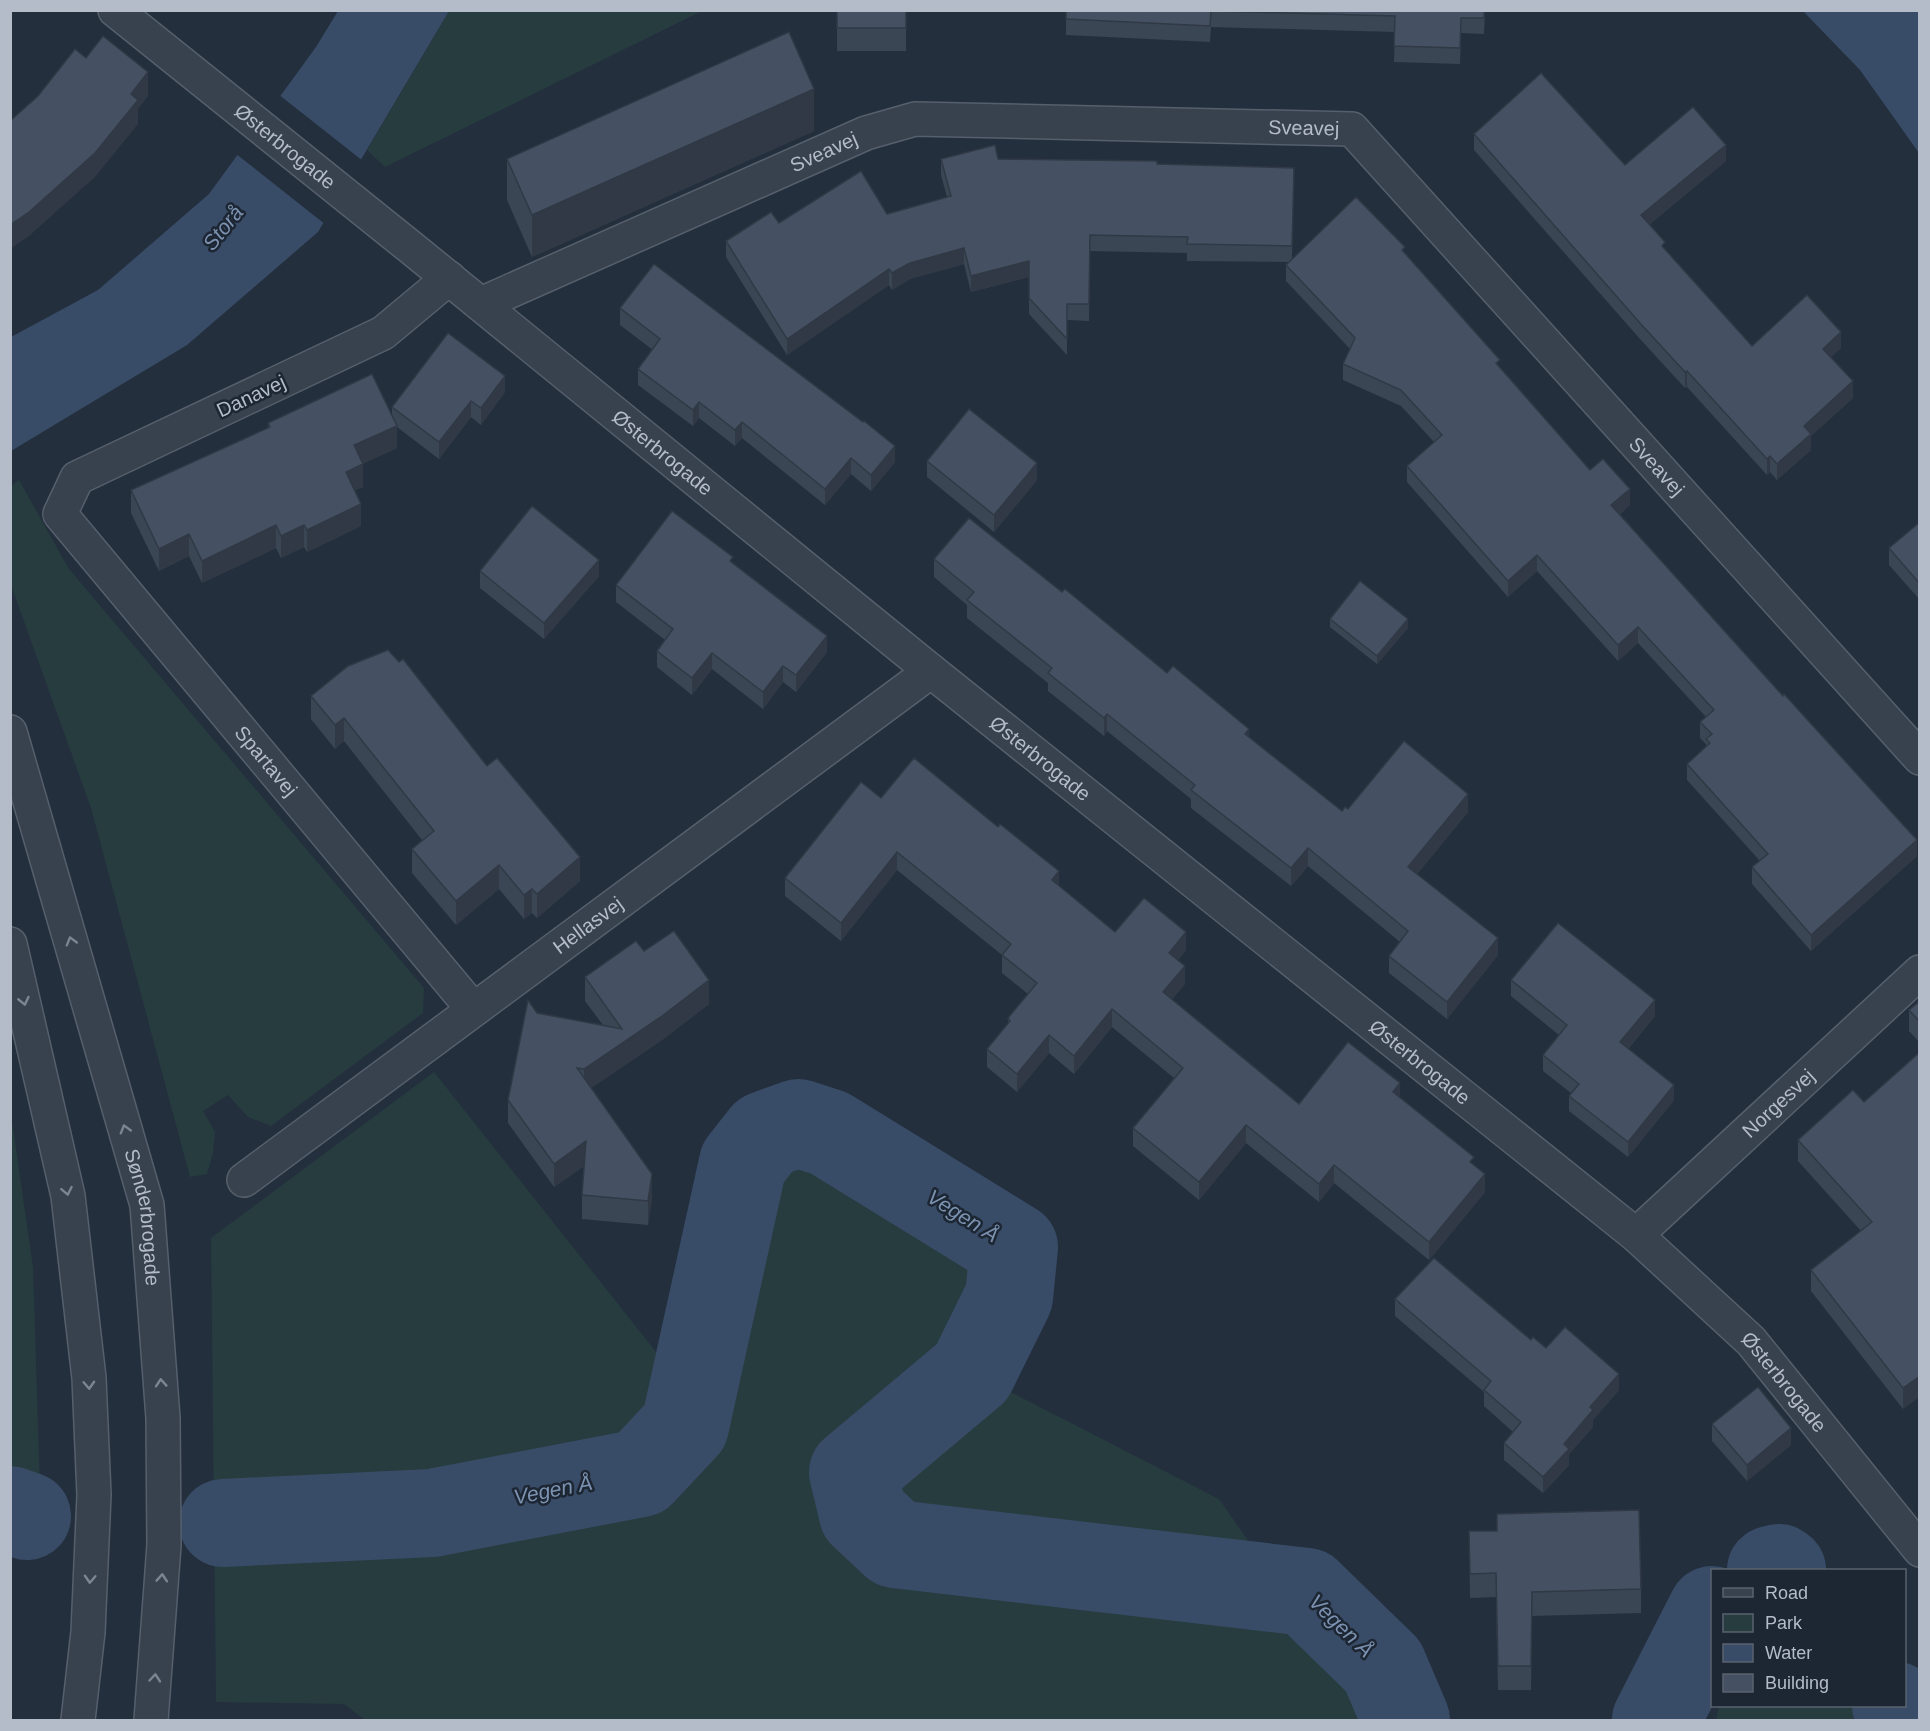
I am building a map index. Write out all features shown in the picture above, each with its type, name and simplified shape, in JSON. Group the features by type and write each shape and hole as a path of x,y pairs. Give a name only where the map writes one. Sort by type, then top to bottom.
{"street":[{"name":"Østerbrogade","path":"115,10 372,215 931,671 1636,1235 1751,1341 1920,1550"},
{"name":"Sveavej","path":"481,304 866,133 915,119 1352,129 1920,758"},
{"name":"Danavej","path":"60,514 76,478 383,333 449,279"},
{"name":"Spartavej","path":"60,514 473,1009"},
{"name":"Hellasvej","path":"244,1180 931,671"},
{"name":"Sønderbrogade","path":"10,732 147,1205 163,1418 164,1533 159,1636 151,1720"},
{"path":"10,944 68,1196 89,1378 94,1495 88,1632 78,1720"},
{"name":"Norgesvej","path":"1636,1235 1920,972"}],"green space":[{"path":"449,11 702,11 385,167 367,150"},
{"path":"19,480 69,569 424,988 423,1013 271,1126 248,1117 228,1095 203,1111 215,1132 213,1153 207,1174 190,1177 91,808 11,585 11,486"},
{"path":"434,1072 668,1367 762,1185 806,1156 971,1251 993,1383 1219,1499 1350,1687 1367,1720 365,1720 344,1704 216,1702 211,1238"},
{"path":"11,1114 33,1267 40,1491 32,1535 11,1557"},
{"path":"1719,1707 1861,1707 1872,1720 1716,1720"}],"water":[{"name":"Storå","path":"338,11 449,11 318,232 187,345 11,451 11,337 98,290 209,194 316,47"},
{"path":"1803,11 1919,11 1919,153 1860,70"}],"pier":[{"path":"278,94 363,161 326,225 235,153"}],"building":[{"path":"837,10 906,10 906,28 837,28"},
{"path":"1066,10 1484,10 1484,18 1461,18 1460,48 1394,46 1395,16 1211,11 1210,26 1066,19"},
{"path":"789,32 814,89 532,215 507,159"},
{"path":"103,36 148,72 131,94 138,100 95,153 29,212 10,225 10,121 38,96 75,49 86,58"},
{"path":"1541,73 1625,165 1693,107 1726,145 1641,215 1665,242 1662,246 1752,346 1807,295 1841,332 1823,349 1853,381 1804,426 1811,434 1777,464 1770,456 1767,459 1640,323 1474,134"},
{"path":"995,145 998,159 1157,161 1157,164 1294,168 1292,246 1187,244 1188,237 1090,235 1089,304 1067,304 1067,339 1029,298 1029,261 971,276 964,248 910,263 892,273 889,269 787,339 726,241 771,212 779,223 861,171 887,214 951,196 941,159"},
{"path":"1356,197 1405,247 1402,250 1500,360 1496,363 1590,470 1603,459 1630,489 1611,505 1783,696 1784,694 1917,840 1811,935 1752,867 1768,854 1687,764 1710,743 1706,739 1712,734 1700,722 1714,710 1638,627 1618,645 1537,555 1508,581 1407,466 1442,435 1401,390 1343,364 1355,338 1286,265"},
{"path":"654,264 895,446 871,475 851,458 825,489 742,422 735,430 699,402 693,410 638,369 660,339 620,308"},
{"path":"448,333 505,376 481,408 471,401 439,442 392,407"},
{"path":"372,374 397,426 354,445 363,464 346,472 361,504 307,530 304,525 281,536 276,525 202,561 189,534 159,549 131,490 270,427 268,423"},
{"path":"969,409 1037,463 994,515 927,461"},
{"path":"532,506 599,560 544,623 480,571"},
{"path":"672,511 733,557 730,561 827,636 796,675 783,666 763,692 712,653 692,678 657,651 673,629 616,585"},
{"path":"969,518 1062,592 1065,589 1167,673 1173,666 1249,729 1245,734 1342,811 1345,807 1348,809 1404,741 1468,794 1408,867 1498,938 1447,1002 1389,956 1408,931 1308,848 1291,868 1191,790 1195,785 1107,714 1104,718 1048,673 1052,668 967,600 974,592 934,559"},
{"path":"1920,522 1920,584 1889,548"},
{"path":"1360,581 1408,619 1377,656 1330,619"},
{"path":"388,650 399,662 403,659 487,766 497,758 580,857 537,894 532,889 524,895 499,865 456,901 412,849 434,831 344,718 335,725 311,696 348,666"},
{"path":"914,758 998,827 1000,824 1059,871 1052,880 1115,932 1144,898 1186,932 1169,953 1185,966 1163,992 1299,1104 1348,1042 1400,1083 1393,1092 1474,1157 1470,1162 1485,1174 1429,1242 1334,1165 1319,1184 1246,1125 1199,1182 1133,1128 1183,1068 1112,1009 1074,1056 1049,1035 1017,1074 987,1049 1010,1021 1008,1018 1037,983 1002,955 1011,944 897,852 841,923 785,878 861,782 881,798"},
{"path":"1558,923 1655,1000 1620,1042 1674,1085 1628,1142 1569,1096 1579,1084 1543,1055 1567,1025 1511,980"},
{"path":"674,931 709,980 662,1016 584,1069 577,1068 652,1174 648,1201 582,1195 586,1141 554,1164 508,1100 528,1000 537,1013 622,1029 585,977 636,941 644,951"},
{"path":"1920,1001 1920,1022 1909,1010"},
{"path":"1920,1052 1920,1376 1903,1388 1811,1270 1872,1222 1798,1140 1853,1090 1864,1102"},
{"path":"1434,1258 1531,1340 1533,1337 1546,1348 1565,1327 1619,1374 1590,1407 1593,1410 1564,1444 1569,1449 1543,1477 1504,1443 1521,1422 1484,1390 1491,1381 1395,1299"},
{"path":"1758,1387 1791,1428 1747,1465 1712,1424"},
{"path":"1639,1510 1641,1589 1532,1592 1531,1666 1498,1666 1496,1573 1470,1574 1469,1531 1497,1531 1497,1514"}],"waterway":[{"name":"Vegen Å","path":"223,1523 432,1513 641,1473 685,1426 743,1163 765,1135 798,1123 829,1133 1014,1247 1009,1297 972,1372 853,1472 863,1514 895,1544 1307,1592 1383,1666 1406,1720"},
{"name":"Vegen Å","path":"10,1510 27,1516"},
{"name":"Vegen Å","path":"1775,1569 1780,1569"},
{"name":"Vegen Å","path":"1656,1720 1711,1612"},
{"name":"Vegen Å","path":"1897,1707 1907,1720"}]}
